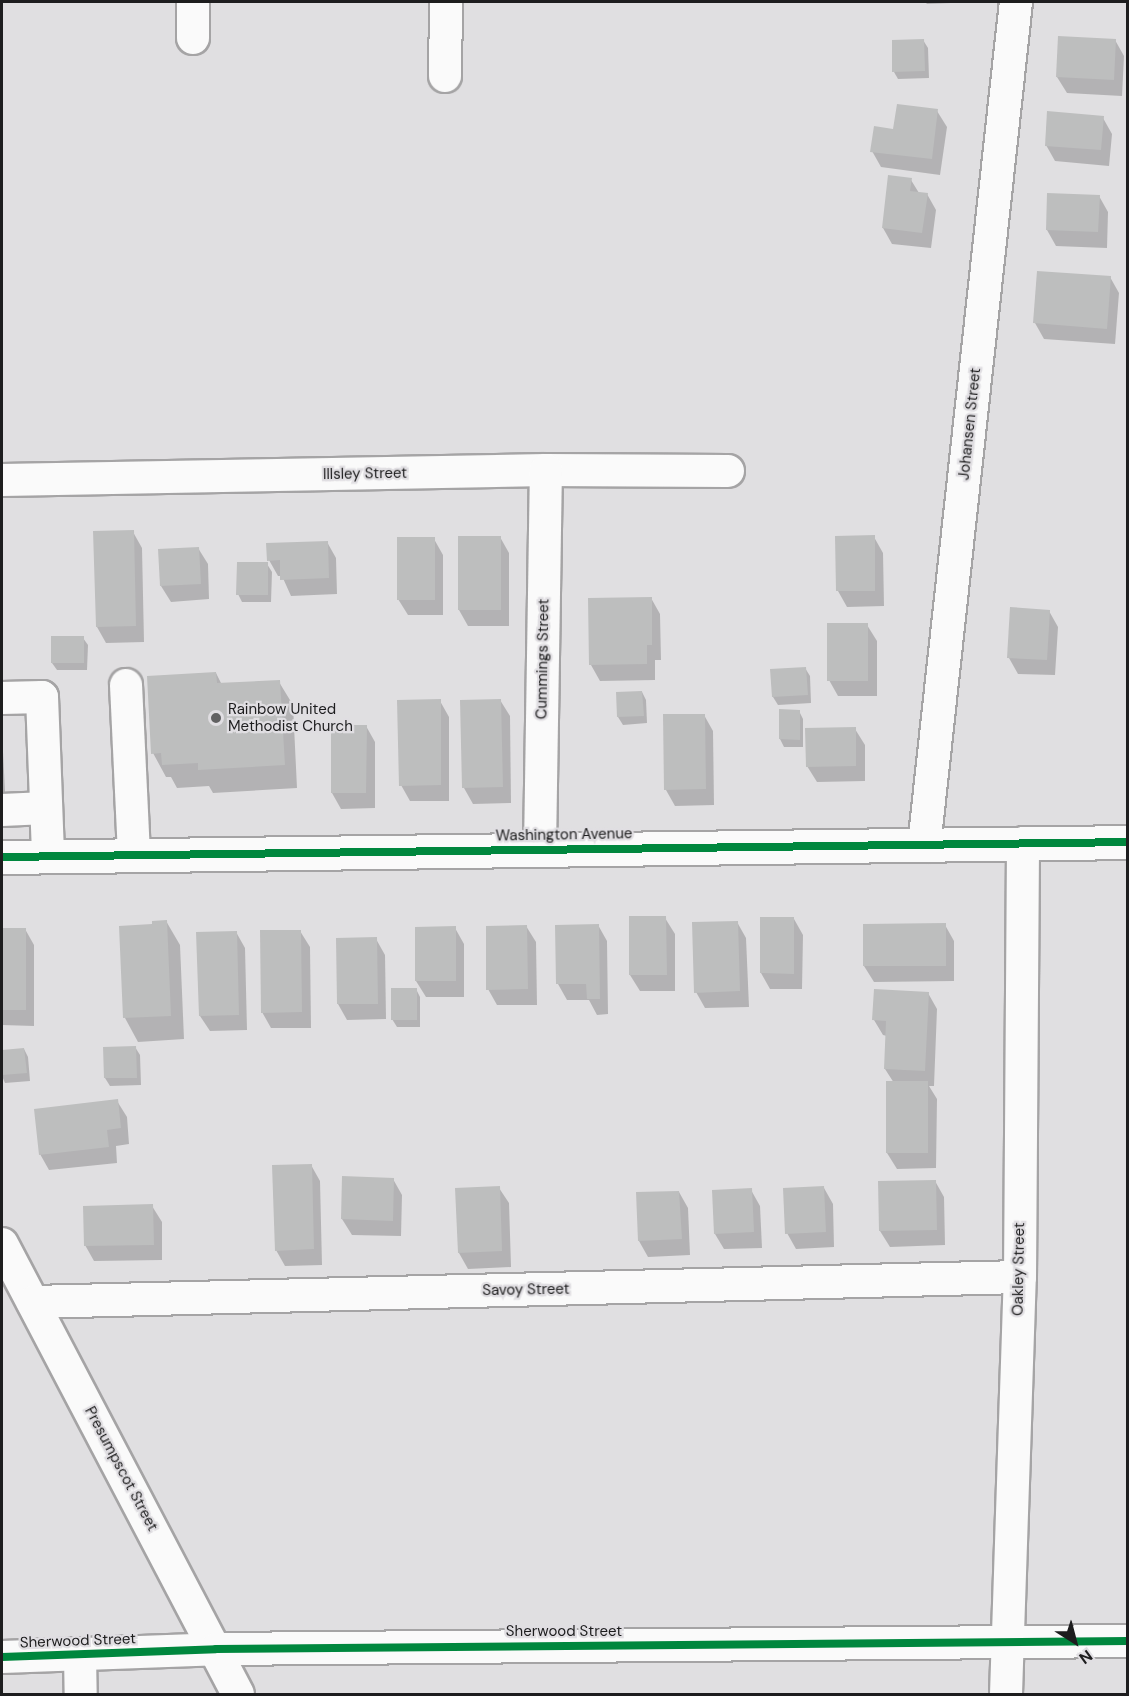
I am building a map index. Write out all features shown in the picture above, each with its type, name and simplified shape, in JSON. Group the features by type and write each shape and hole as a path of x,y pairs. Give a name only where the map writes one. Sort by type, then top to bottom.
{"main road":[{"name":"Washington Avenue","path":"2,857 540,848 924,846 1128,842"}],"street":[{"path":"192,38 193,2"},
{"path":"446,2 446,76"},
{"name":"Johansen Street","path":"924,846 1016,2"},
{"name":"Illsley Street","path":"2,480 546,470 728,471"},
{"name":"Cummings Street","path":"540,848 546,470"},
{"path":"126,685 134,855"},
{"path":"2,698 42,697 48,856"},
{"path":"2,810 46,808"},
{"name":"Oakley Street","path":"1006,1695 1020,1277 1023,843"},
{"name":"Presumpscot Street","path":"2,1244 216,1648 238,1695"},
{"name":"Savoy Street","path":"33,1302 1020,1277"},
{"name":"Sherwood Street","path":"2,1657 216,1648 1128,1641"},
{"path":"80,1655 81,1695"}],"building":[{"path":"1058,36 1116,39 1114,80 1056,77"},
{"path":"924,39 925,71 892,72 892,40"},
{"path":"897,104 938,109 932,159 870,152 874,126 893,129"},
{"path":"1047,111 1104,116 1101,150 1045,146"},
{"path":"888,175 912,178 910,191 928,193 922,233 882,228"},
{"path":"1047,193 1100,195 1098,232 1046,230"},
{"path":"1037,271 1111,276 1107,329 1033,323"},
{"path":"134,530 136,626 96,627 93,531"},
{"path":"875,535 875,591 836,591 835,536"},
{"path":"458,536 501,536 501,610 458,610"},
{"path":"397,537 435,537 435,600 397,600"},
{"path":"328,541 329,578 280,580 280,560 267,561 266,543"},
{"path":"199,547 201,584 160,586 158,549"},
{"path":"237,562 268,562 268,595 236,595"},
{"path":"652,597 652,645 647,645 647,664 589,665 588,598"},
{"path":"1010,607 1050,610 1047,660 1007,658"},
{"path":"827,623 868,623 868,681 827,681"},
{"path":"51,636 84,636 84,663 51,663"},
{"path":"806,667 808,695 772,697 770,669"},
{"name":"Rainbow United Methodist Church","path":"216,672 217,683 280,680 285,765 198,770 198,763 162,765 161,753 151,754 147,676"},
{"path":"642,691 644,716 617,717 616,692"},
{"path":"441,699 441,785 399,786 397,700"},
{"path":"501,699 503,787 462,788 460,700"},
{"path":"779,709 800,710 800,740 779,739"},
{"path":"663,714 705,714 706,789 664,790"},
{"path":"331,725 367,725 366,793 331,793"},
{"path":"856,727 856,766 806,767 805,728"},
{"path":"629,916 666,916 667,975 629,975"},
{"path":"760,917 794,917 794,974 760,973"},
{"path":"167,920 171,1016 123,1018 119,926 152,924 152,921"},
{"path":"738,921 740,991 694,993 692,922"},
{"path":"946,923 946,966 863,966 863,924"},
{"path":"599,924 600,999 587,999 586,984 556,984 555,925"},
{"path":"527,925 528,989 486,990 486,926"},
{"path":"456,926 456,981 415,981 415,927"},
{"path":"2,928 26,928 26,1010 2,1010"},
{"path":"260,930 301,930 302,1012 261,1013"},
{"path":"237,931 239,1015 199,1016 196,932"},
{"path":"377,937 378,1004 337,1004 336,938"},
{"path":"391,988 417,988 417,1020 391,1020"},
{"path":"874,989 929,992 925,1071 884,1069 886,1021 872,1020"},
{"path":"136,1046 137,1078 104,1078 103,1047"},
{"path":"24,1048 27,1073 2,1075 2,1050"},
{"path":"886,1081 928,1081 928,1153 886,1153"},
{"path":"118,1099 121,1128 107,1130 109,1147 39,1155 34,1109"},
{"path":"312,1164 314,1249 275,1251 272,1165"},
{"path":"342,1176 394,1178 393,1221 341,1219"},
{"path":"936,1180 937,1230 879,1231 878,1181"},
{"path":"500,1186 502,1251 458,1253 455,1188"},
{"path":"824,1186 826,1232 785,1234 783,1188"},
{"path":"752,1188 754,1232 714,1234 712,1190"},
{"path":"679,1191 682,1239 638,1241 636,1192"},
{"path":"153,1204 154,1245 84,1246 83,1206"}],"cycle path":[{"path":"2,857 1128,842"},
{"path":"2,1657 216,1649 1128,1641"}],"place":[{"name":"Rainbow United Methodist Church","path":"216,718"}]}
